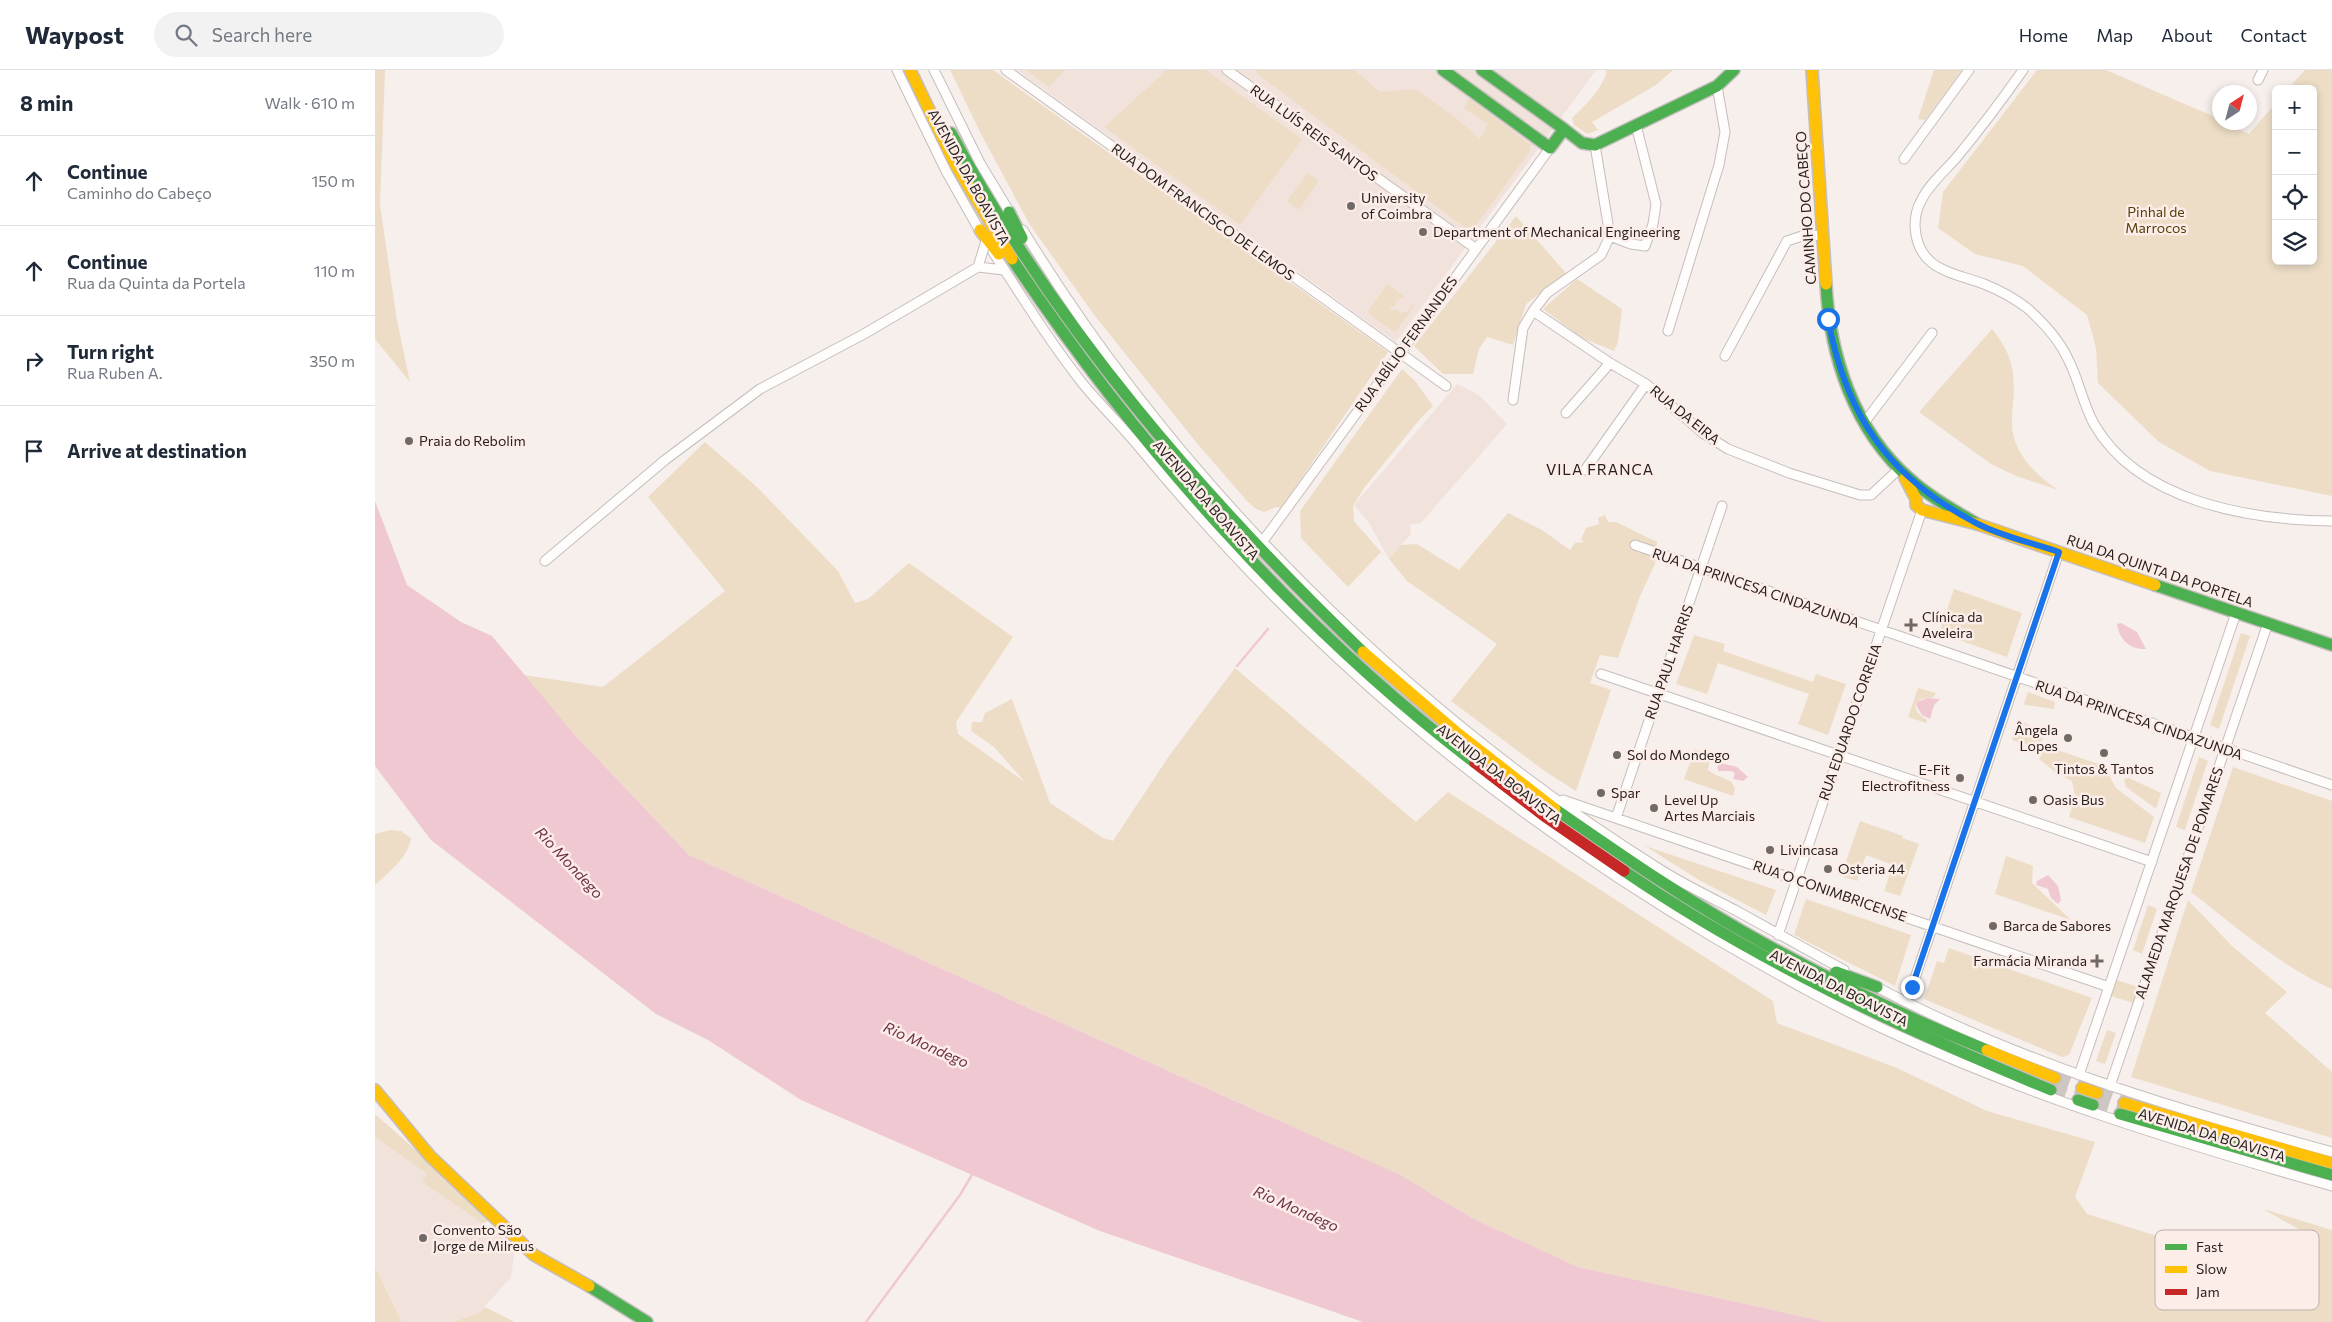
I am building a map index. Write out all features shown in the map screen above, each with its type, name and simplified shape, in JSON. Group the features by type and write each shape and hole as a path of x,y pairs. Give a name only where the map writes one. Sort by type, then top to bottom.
{"main road":[{"name":"AVENIDA DA BOAVISTA","path":"910,70 957,167 1037,296 1096,378 1204,509 1337,646 1482,770 1536,812 1649,888 1791,970 1902,1026 2051,1090"},
{"name":"AVENIDA DA BOAVISTA","path":"921,70 957,144 1001,220 1076,330 1168,448 1285,578 1345,636 1445,724 1543,802 1655,878 1845,987 1947,1033 2055,1078"},
{"path":"1443,70 1550,148 1563,129"},
{"path":"1482,70 1582,143 1595,145 1717,86 1735,70"},
{"name":"CAMINHO DO CABEÇO","path":"1812,70 1828,319 1834,350 1852,401 1864,423 1901,471 1916,499"},
{"path":"1009,212 1041,271 1047,288"},
{"path":"980,230 990,240 1013,275 1037,296"},
{"name":"CAMINHO DO CABEÇO","path":"1901,471 1929,495"},
{"path":"1919,494 1929,495 1933,505 1925,510 1918,507 1916,499 1919,494"},
{"name":"RUA DA QUINTA DA PORTELA","path":"1929,495 1977,524"},
{"name":"RUA DA QUINTA DA PORTELA","path":"1925,510 1977,524 2332,645"},
{"path":"1796,960 1821,966 1877,987"},
{"path":"2082,1088 2097,1093"},
{"path":"375,1090 430,1156 474,1195 505,1229 534,1255 618,1303 647,1322"},
{"path":"2079,1100 2093,1105"},
{"name":"AVENIDA DA BOAVISTA","path":"2332,1163 2122,1109 2332,1175"}],"street":[{"name":"AVENIDA DA BOAVISTA","path":"897,70 946,171 986,241 1030,311 1085,386 1197,515 1269,593 1331,654 1431,741 1523,813 1643,896 1837,1007 1947,1057 2048,1098 2223,1155 2332,1186"},
{"name":"AVENIDA DA BOAVISTA","path":"934,70 980,163 1055,284 1119,371 1181,450 1263,541 1351,628 1406,679 1551,796 1661,870 1877,987 1959,1026 2110,1086 2234,1125 2332,1152"},
{"name":"RUA DOM FRANCISCO DE LEMOS","path":"1006,70 1446,386"},
{"name":"RUA LUÍS REIS SANTOS","path":"1227,70 1475,248"},
{"path":"1904,159 1969,70"},
{"path":"2023,70 1983,124 1921,200 1915,226 1917,237 1925,256 1945,272 1982,284 2011,297 2041,321 2058,342 2069,361 2084,402 2104,438 2130,466 2145,476 2181,494 2229,510 2286,519 2332,521"},
{"path":"2259,80 2263,70"},
{"path":"1668,331 1719,165 1725,132 1717,86"},
{"path":"1611,236 1631,244 1645,246 1653,224 1656,204 1636,125"},
{"path":"1513,400 1523,328 1533,310 1547,293 1601,255 1611,236 1595,145"},
{"name":"RUA ABÍLIO FERNANDES","path":"1263,541 1475,248 1550,148"},
{"path":"1725,356 1787,241 1802,236 1823,235"},
{"path":"978,267 986,241"},
{"path":"545,561 665,460 760,389 863,334 978,267 1004,270"},
{"name":"RUA DA EIRA","path":"1533,310 1610,363 1646,384 1704,434 1728,449 1789,473 1860,495 1871,495 1901,471"},
{"path":"1864,423 1932,333"},
{"path":"1566,413 1610,363"},
{"path":"1585,470 1646,384"},
{"name":"RUA PAUL HARRIS","path":"1616,818 1722,506"},
{"name":"RUA EDUARDO CORREIA","path":"1778,935 1881,631 1925,510"},
{"name":"RUA DA PRINCESA CINDAZUNDA","path":"1635,545 1700,569 2332,785"},
{"path":"1912,987 2059,552"},
{"path":"2079,1075 2237,613"},
{"name":"ALAMEDA MARQUESA DE POMARES","path":"2110,1086 2268,623"},
{"path":"1601,674 2152,862"},
{"name":"RUA O CONIMBRICENSE","path":"1551,796 2109,987"}],"shaded area":[{"name":"University of Coimbra","path":"1017,70 1596,70 1396,342"},
{"path":"1457,384 1479,395 1507,424 1421,523 1410,525 1411,534 1389,559 1369,523 1354,505"},
{"path":"375,1137 427,1174 422,1182 515,1246 511,1277 479,1313 453,1322 402,1322 375,1267"}],"green space":[{"path":"375,70 385,70 380,205 397,321 410,382 375,339"},
{"path":"950,70 993,70 1388,352 1281,508 1276,507 1264,512 1256,509 1246,500 1196,442 1095,316 1030,225 981,134"},
{"path":"1026,70 1065,70 1049,87"},
{"path":"1167,70 1206,70 1302,139 1240,225 1104,127"},
{"path":"1257,70 1354,70 1380,92 1416,89 1456,118 1480,139 1488,124 1464,108 1469,98 1530,144 1530,151 1471,232 1257,74"},
{"path":"1605,70 1673,70 1656,85 1592,122 1598,130 1587,134 1574,125 1572,118 1597,91 1607,72"},
{"path":"1934,70 1962,70 1925,120 1918,119"},
{"name":"Pinhal de Marrocos","path":"2037,70 2106,70 2212,116 2212,130 2240,130 2249,134 2252,130 2257,130 2257,125 2272,108 2272,265 2317,265 2317,85 2292,85 2305,70 2332,70 2332,496 2210,471 2159,442 2098,383 2096,348 2087,315 2023,266 1975,254 1938,228 1943,192"},
{"path":"1308,173 1319,181 1299,210 1287,201"},
{"path":"1516,216 1566,273 1526,304 1513,345 1487,337 1479,349 1473,374 1443,374 1414,346"},
{"path":"1577,279 1622,309 1618,342 1614,351 1582,338 1543,309"},
{"path":"1389,285 1405,297 1397,300 1395,306 1390,308 1391,311 1396,309 1401,313 1407,312 1412,307 1412,302 1414,306 1394,332 1369,314 1368,311 1386,286"},
{"path":"1992,329 2008,355 2013,373 2012,425 2017,447 2031,468 2058,490 2016,476 1991,464 1919,412"},
{"path":"1402,369 1415,381 1433,406 1420,419 1364,488 1353,506 1354,521 1381,552 1348,587 1301,538 1300,511"},
{"path":"705,442 757,487 838,571 855,603 868,599 909,563 1013,637 956,722 958,734 1025,782 994,747 971,731 972,722 982,722 985,713 1012,699 1050,803 1103,838 1113,841 1169,756 1235,668 1416,822 1448,792 1773,1001 1777,1023 1897,1068 1987,1111 2095,1142 2075,1197 2087,1214 2155,1235 2155,1310 2319,1310 2319,1230 2300,1230 2263,1209 2332,1230 2332,1322 1827,1322 1578,1267 1474,1219 1427,1191 1258,1111 689,855 575,735 524,675 603,687 725,591 648,497"},
{"path":"1508,513 1542,530 1570,550 1575,543 1584,542 1581,539 1586,528 1599,524 1598,518 1605,515 1608,522 1616,522 1657,542 1655,564 1640,596 1618,658 1600,655 1590,683 1611,690 1576,791 1546,772 1451,701 1497,644 1407,581 1389,559 1401,545 1417,544 1459,570"},
{"path":"1954,589 2022,613 2007,657 1939,633"},
{"path":"2241,633 2250,636 2219,729 2210,725"},
{"path":"1694,635 1725,644 1723,651 1813,682 1816,674 1846,684 1828,735 1798,724 1809,694 1718,663 1707,694 1676,684"},
{"path":"1918,688 1936,693 1934,697 1921,699 1915,705 1917,712 1927,720 1926,723 1908,717"},
{"path":"2028,692 2055,702 2054,709 2024,704"},
{"path":"2019,719 2044,735 2040,745 2031,746 2012,740"},
{"path":"2046,746 2104,766 2116,788 2154,817 2145,843 2069,817 2075,796 2072,781 2055,772 2039,759"},
{"path":"1695,749 1711,755 1708,770 1732,782 1735,789 1733,796 1684,779"},
{"path":"2199,757 2208,761 2185,830 2176,827"},
{"path":"2233,767 2332,801 2332,989 2276,957 2191,892"},
{"path":"2129,778 2161,793 2156,809 2126,787 2124,779"},
{"path":"1860,821 1903,836 1902,838 1919,844 1900,896 1884,891 1893,865 1866,855 1857,881 1841,876"},
{"path":"391,830 401,831 411,838 409,845 397,864 375,885 375,834"},
{"path":"1645,846 1776,890 1766,915 1699,880"},
{"path":"2006,856 2033,866 2032,883 2071,920 1995,894"},
{"path":"1806,899 1911,935 1895,986 1794,935"},
{"path":"2188,900 2232,946 2287,992 2265,1013 2332,1072 2332,1138 2131,1077"},
{"path":"2148,905 2157,909 2142,954 2133,950"},
{"path":"1949,948 2092,998 2069,1055 2062,1057 1924,999 1937,961 1944,963"},
{"path":"2116,980 2139,987 2133,1003 2111,996"},
{"path":"2107,1030 2116,1033 2105,1064 2096,1061"},
{"path":"375,1114 469,1197 489,1220 483,1224 422,1182 427,1174 375,1137"},
{"path":"375,1267 402,1322 375,1322"},
{"path":"485,1307 515,1322 453,1322 479,1313"}],"water":[{"name":"Rio Mondego","path":"375,501 407,585 461,622 492,636 575,735 689,855 1400,1175 1474,1219 1578,1267 1827,1322 1363,1322 1100,1231 801,1100 708,1040 656,1014 431,840 375,766"},
{"path":"2121,623 2137,632 2146,649 2135,648 2123,639 2117,624"},
{"path":"1927,698 1940,699 1934,705 1930,719 1922,715 1916,705 1917,702"},
{"path":"1717,762 1737,767 1748,777 1743,781 1733,779 1735,773 1731,771 1718,771"},
{"path":"2048,875 2058,886 2061,900 2058,904 2051,898 2048,889 2036,885 2037,881"}],"waterway":[{"path":"1237,666 1268,629"},
{"path":"866,1322 960,1195 973,1173"}],"tunnel":[{"path":"2055,1078 2082,1088"},
{"path":"2051,1090 2078,1100"},
{"path":"2097,1093 2124,1103"},
{"path":"2093,1105 2120,1114"}],"traffic: fast":[{"path":"1443,70 1550,148 1564,129 1482,70"},
{"path":"1564,129 1582,143 1595,145 1717,86 1734,70"},
{"path":"951,133 992,205 1037,275 1086,343 1137,408 1190,472 1246,534 1363,652"},
{"path":"1009,212 1022,238"},
{"path":"1012,259 1112,398 1224,530 1283,593 1345,653 1409,710 1475,763"},
{"path":"1826,284 1828,311 1840,365 1860,415 1874,438 1890,460 1918,486 1977,524"},
{"path":"2155,585 2332,645"},
{"path":"1555,809 1670,887 1772,948 1893,1009 1987,1050"},
{"path":"1624,871 1726,935 1832,992 1941,1043 2051,1090"},
{"path":"1836,972 1877,987"},
{"path":"2078,1100 2093,1105"},
{"path":"2120,1114 2332,1175"},
{"path":"589,1286 647,1322"}],"traffic: slow":[{"path":"910,70 954,162 1012,259"},
{"path":"1812,70 1826,284"},
{"path":"980,230 999,254"},
{"path":"1905,478 1916,499 1916,505 1922,510 1977,524 2155,585"},
{"path":"1363,652 1455,731 1555,809"},
{"path":"1987,1050 2055,1078"},
{"path":"2082,1088 2097,1093"},
{"path":"375,1090 430,1156 534,1255 589,1286"},
{"path":"2124,1103 2332,1163"}],"traffic: jam":[{"path":"1475,763 1544,816 1624,871"}],"place":[{"name":"University of Coimbra","path":"1351,206"},
{"name":"Department of Mechanical Engineering","path":"1423,232"},
{"name":"Praia do Rebolim","path":"409,441"},
{"name":"Clínica da Aveleira","path":"1911,625"},
{"name":"Ângela Lopes","path":"2068,738"},
{"name":"Tintos & Tantos","path":"2104,753"},
{"name":"Sol do Mondego","path":"1617,755"},
{"name":"E-Fit Electrofitness","path":"1960,778"},
{"name":"Spar","path":"1601,793"},
{"name":"Oasis Bus","path":"2033,800"},
{"name":"Level Up Artes Marciais","path":"1654,808"},
{"name":"Livincasa","path":"1770,850"},
{"name":"Osteria 44","path":"1828,869"},
{"name":"Barca de Sabores","path":"1993,926"},
{"name":"Farmácia Miranda","path":"2097,961"},
{"name":"Convento São Jorge de Milreus","path":"423,1238"}],"district":[{"name":"VILA FRANCA","path":"1600,470"}],"route":[{"path":"1828,319 1834,350 1855,408 1881,447 1903,473 1932,497 1977,524 2059,552 1912,987"}]}
